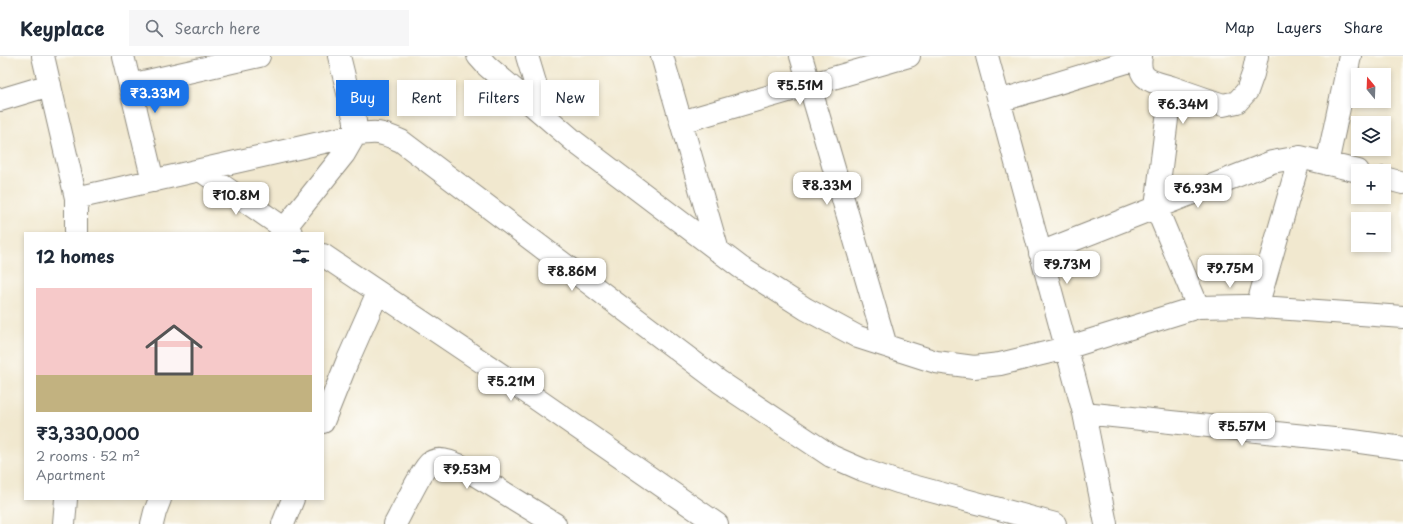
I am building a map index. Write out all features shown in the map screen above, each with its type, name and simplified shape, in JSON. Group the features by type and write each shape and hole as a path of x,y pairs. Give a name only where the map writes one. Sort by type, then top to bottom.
{"street":[{"path":"43,56 76,198 76,232"},
{"path":"123,56 153,181"},
{"path":"130,85 260,56"},
{"path":"200,170 285,231 344,154 355,135 354,121 339,56"},
{"path":"478,56 487,66 541,112"},
{"path":"527,56 541,100"},
{"path":"662,56 718,251"},
{"path":"801,56 886,346"},
{"path":"681,122 909,56"},
{"path":"987,56 1084,413 1106,524"},
{"path":"999,101 1141,57 1141,69 1143,75 1148,79 1224,105 1236,102 1247,91 1253,74 1256,56"},
{"path":"1327,164 1350,56"},
{"path":"0,100 50,86"},
{"path":"1171,88 1156,207 1198,306"},
{"path":"546,116 575,142 718,251 740,267 806,309 858,337 936,362 974,367 1000,364 1066,348 1198,306 1216,305 1401,311"},
{"path":"76,198 355,135 381,132 400,141 720,382 831,456 863,470 898,482 1055,524"},
{"path":"1040,253 1272,162 1300,157 1351,169"},
{"path":"1257,307 1300,157"},
{"path":"1391,180 1403,183"},
{"path":"324,255 518,386 707,521"},
{"path":"324,420 347,362 378,292"},
{"path":"1084,413 1353,441 1403,448"},
{"path":"395,524 424,470 432,461 444,460 459,465 555,524"},
{"path":"64,524 66,500"},
{"path":"152,524 154,512 160,500"},
{"path":"283,524 293,500"}]}
